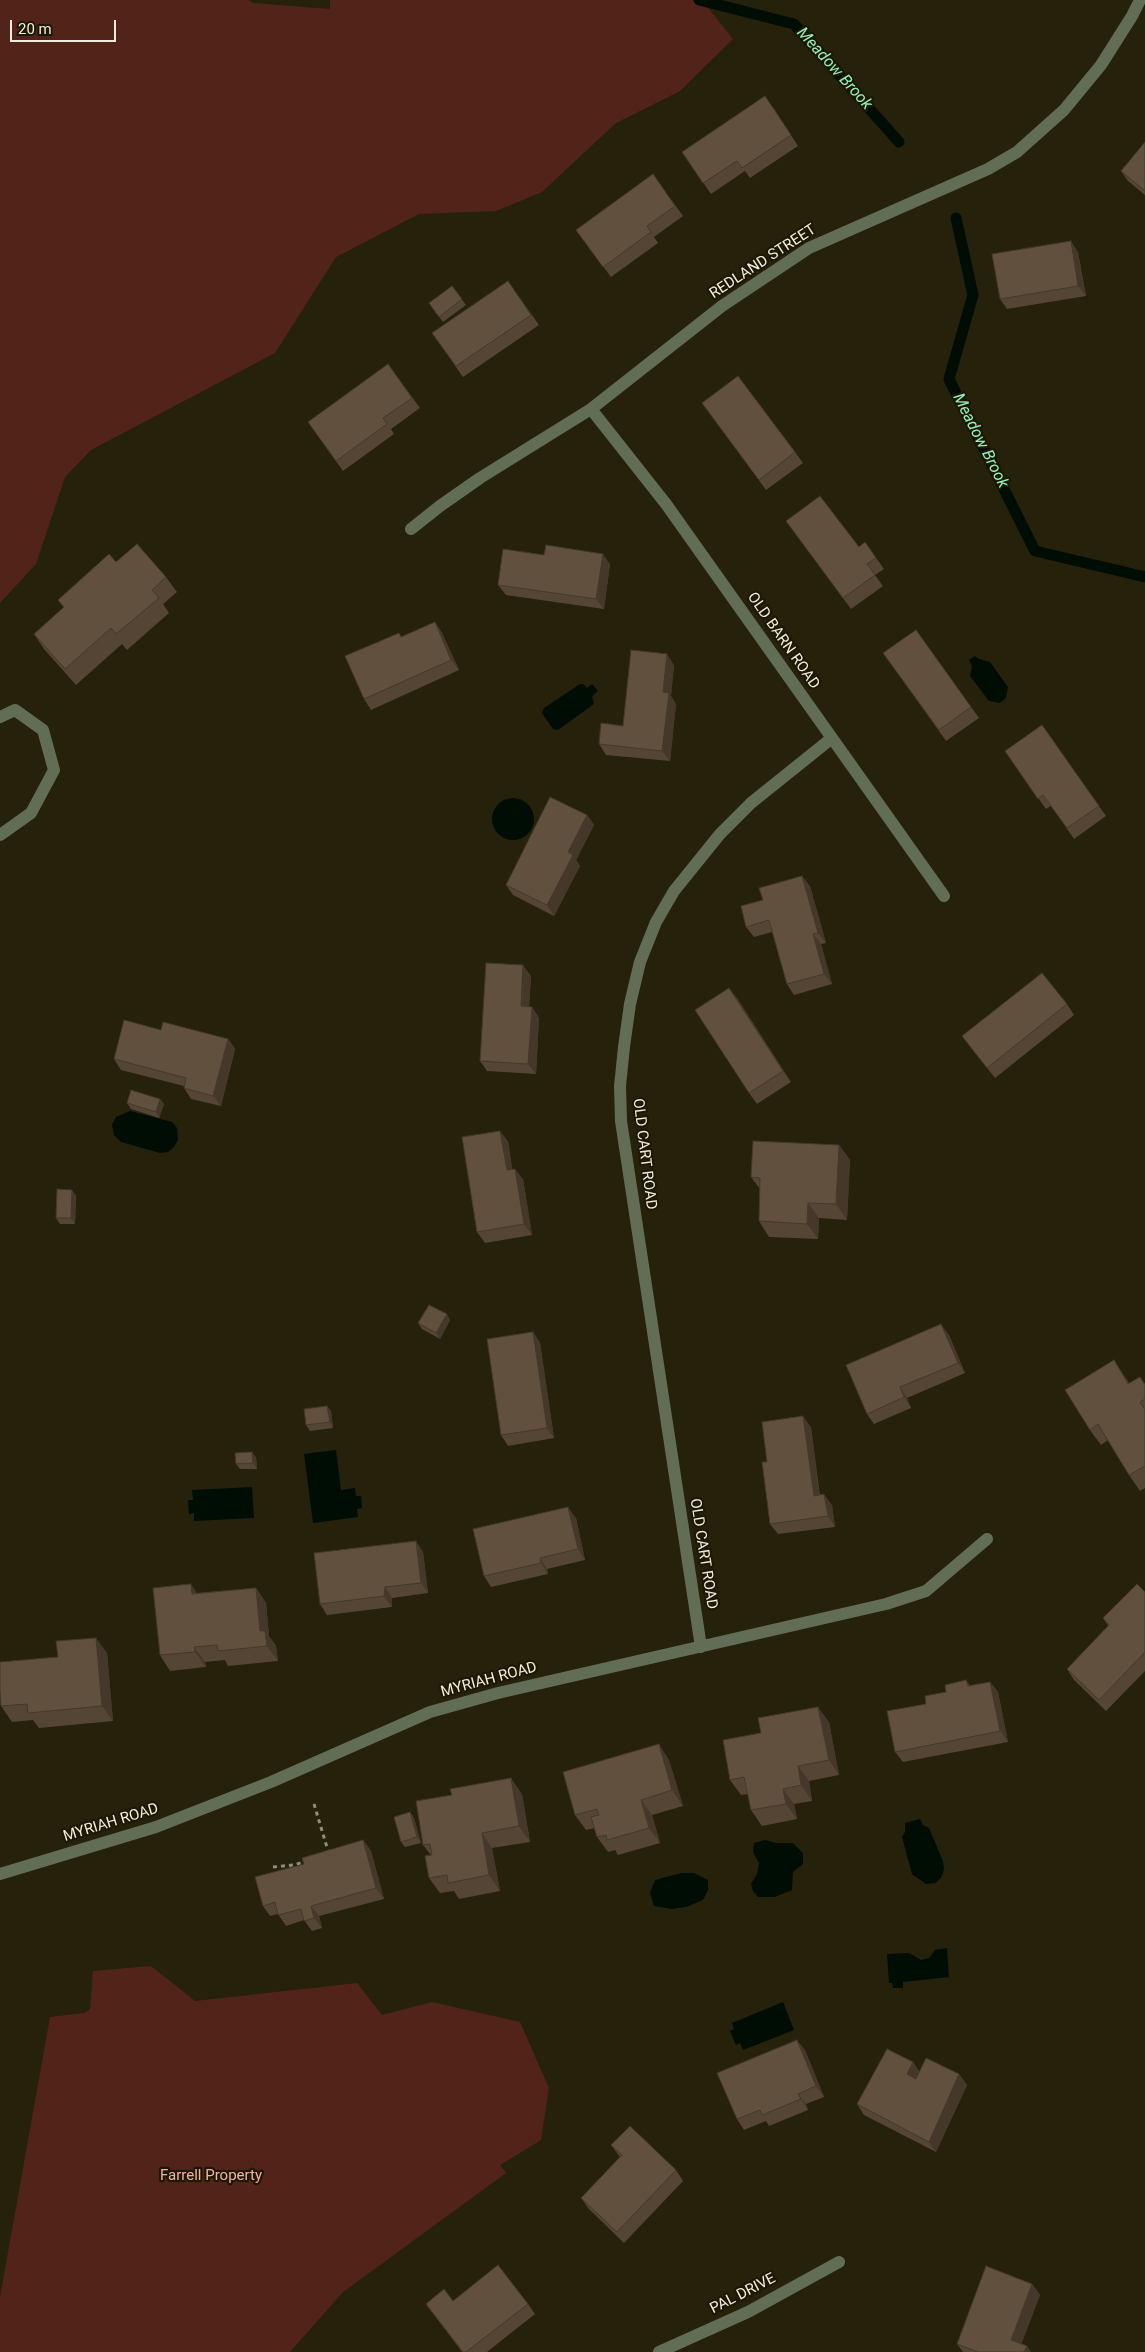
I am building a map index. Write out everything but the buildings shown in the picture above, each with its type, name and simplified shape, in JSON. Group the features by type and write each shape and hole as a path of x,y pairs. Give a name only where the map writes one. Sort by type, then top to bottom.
{"street":[{"name":"REDLAND STREET","path":"411,529 480,478 591,409 722,306 809,248 988,169 1017,152 1064,110 1102,65 1140,0"},
{"name":"OLD BARN ROAD","path":"591,409 666,504 944,896"},
{"path":"0,717 15,710 43,730 54,770 31,813 0,835"},
{"name":"OLD CART ROAD","path":"701,1647 621,1121 620,1086 625,1038 630,1004 640,962 656,922 674,891 720,834 751,803 832,738"},
{"name":"MYRIAH ROAD","path":"0,1874 156,1828 271,1782 430,1712 498,1693 886,1604 926,1591 987,1539"},
{"name":"PAL DRIVE","path":"659,2352 748,2312 839,2262"}],"path":[{"path":"314,1804 332,1862"},
{"path":"320,1856 329,1854"},
{"path":"273,1867 294,1865 312,1859"}],"green space":[{"path":"0,0 248,0 253,3 330,9 330,0 702,0 733,39 680,91 616,123 542,192 496,211 419,214 336,257 275,353 91,450 65,477 36,564 0,603"},
{"name":"Farrell Property","path":"151,1966 195,2001 357,1983 382,2015 432,2002 520,2022 549,2088 541,2140 500,2165 506,2173 343,2292 290,2352 0,2352 0,2297 50,2017 85,2013 90,2009 93,1971"}],"shaded area":[{"path":"975,656 990,662 1008,687 1006,698 1000,703 989,701 970,676 972,666 969,660"},
{"path":"580,684 587,688 592,684 598,691 592,696 594,704 558,730 553,729 542,713 544,708"},
{"path":"509,798 517,798 528,804 534,819 528,834 517,840 509,840 498,834 492,823 492,815 498,804"},
{"path":"130,1111 172,1122 177,1128 178,1140 174,1147 168,1152 160,1153 121,1142 114,1135 112,1125 116,1117"},
{"path":"336,1450 341,1490 355,1488 356,1496 361,1496 362,1508 357,1509 358,1517 313,1523 304,1454"},
{"path":"252,1487 254,1518 194,1521 194,1513 189,1514 188,1500 193,1500 192,1490"},
{"path":"920,1819 923,1825 929,1828 943,1861 944,1870 941,1878 935,1883 926,1884 912,1874 902,1837 905,1832 905,1823"},
{"path":"765,1840 776,1843 793,1843 803,1853 803,1864 793,1872 792,1890 775,1897 758,1897 753,1891 751,1884 757,1874 759,1863 753,1852 754,1843"},
{"path":"682,1873 694,1873 708,1880 708,1890 703,1900 686,1907 672,1909 654,1906 650,1893 655,1880"},
{"path":"947,1948 949,1977 903,1982 903,1988 893,1988 892,1983 889,1983 887,1954 909,1953 921,1960 929,1958 935,1950"},
{"path":"783,2002 794,2030 743,2050 740,2043 736,2045 730,2031 734,2029 732,2023"}],"waterway":[{"name":"Meadow Brook","path":"699,0 794,24 899,142"},
{"name":"Meadow Brook","path":"956,218 973,295 949,379 1035,551 1145,577"}]}
